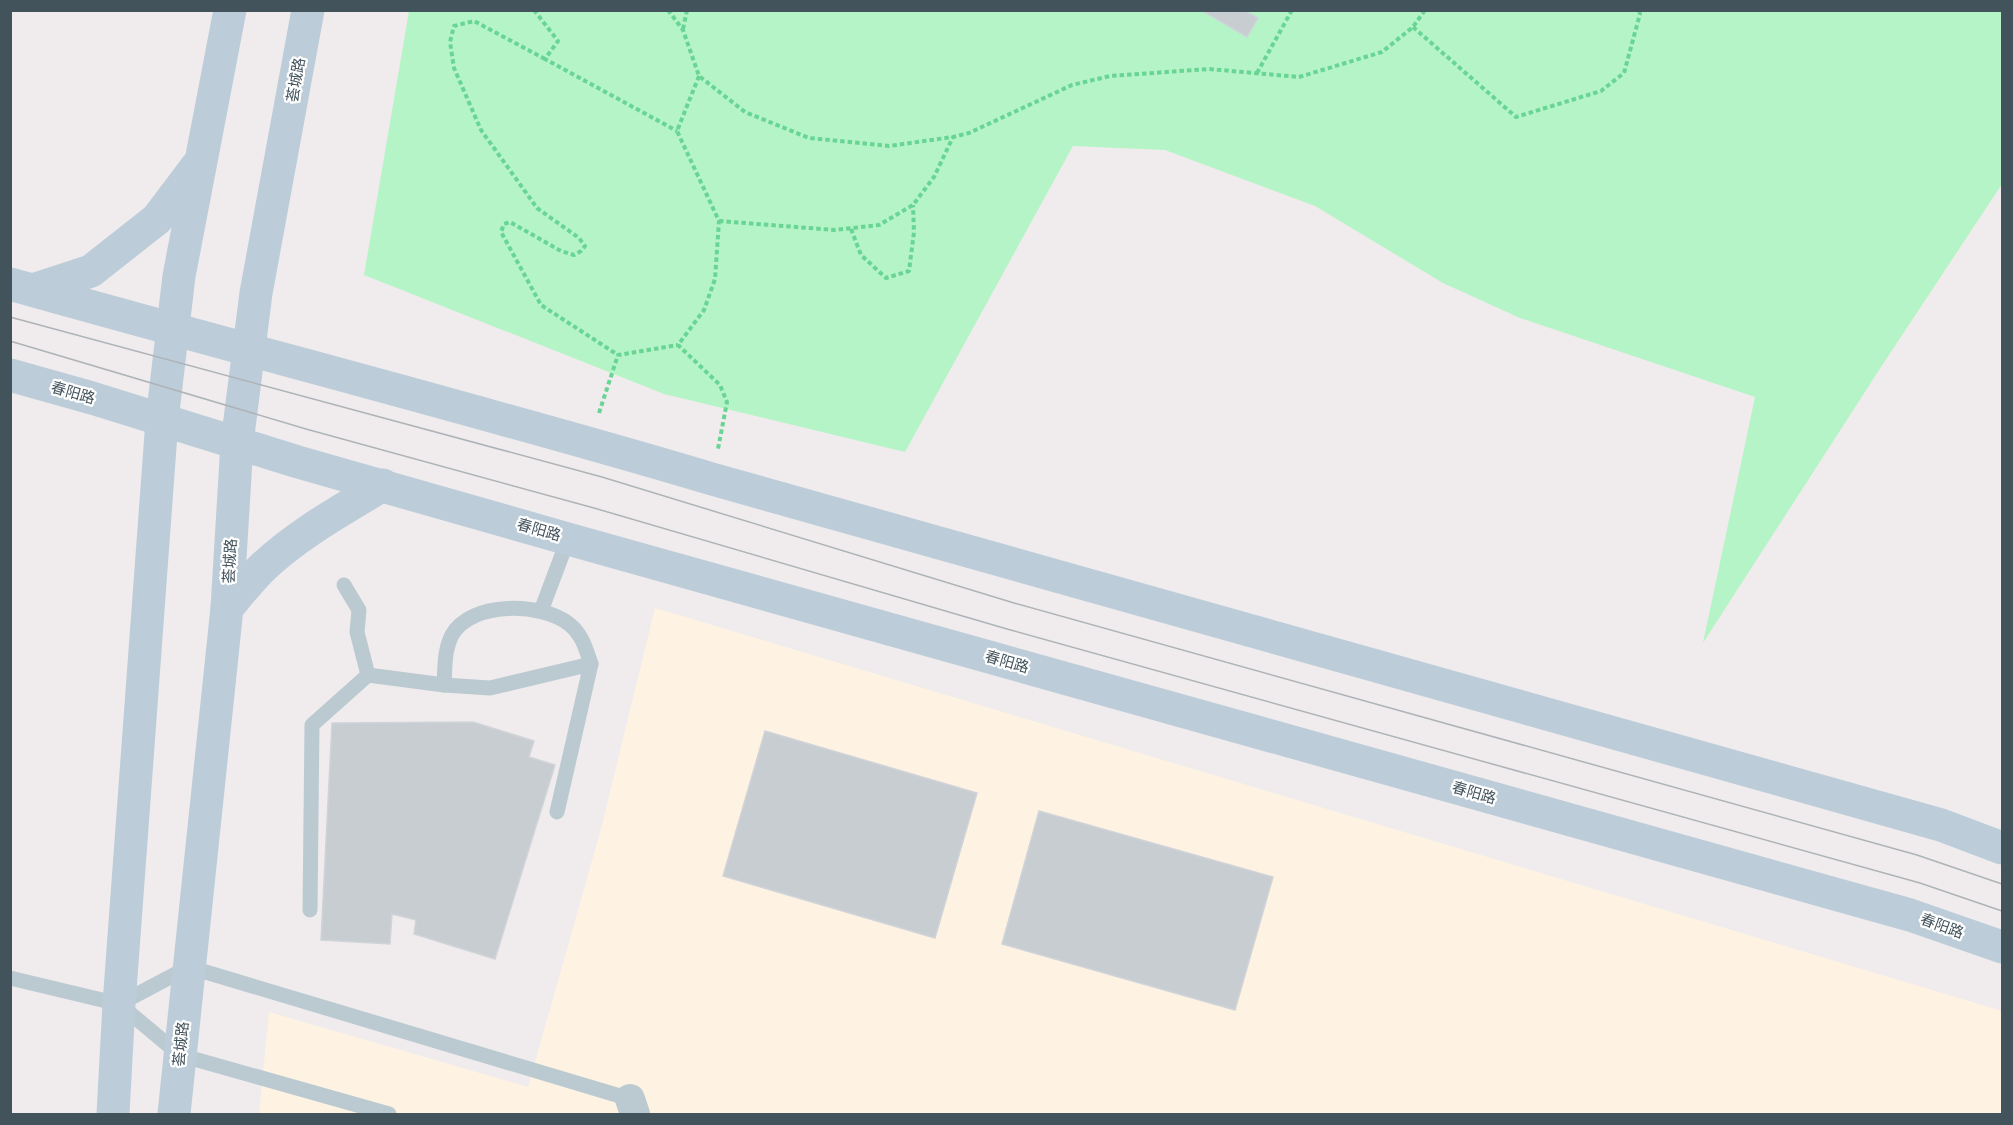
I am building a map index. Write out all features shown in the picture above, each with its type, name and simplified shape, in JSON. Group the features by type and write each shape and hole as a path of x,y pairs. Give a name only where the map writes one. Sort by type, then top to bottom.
{"main road":[{"path":"113,1114 162,420 179,276 230,10"},
{"name":"荟城路","path":"174,1114 227,608 237,443 256,293 308,10"},
{"path":"22,287 91,271 157,219 202,160"},
{"path":"22,287 249,351 589,442 712,479 1941,825 2002,848"},
{"name":"春阳路","path":"10,375 568,539 1899,911 2002,947"},
{"path":"227,608 278,554 331,516 383,485"}],"lane":[{"path":"542,611 568,539"},
{"path":"344,585 359,610 357,632 368,675"},
{"path":"444,685 447,650 452,635 463,622 478,613 495,609 542,611 568,623 577,632 584,643 591,664 557,812"},
{"path":"310,910 312,725 368,675 444,685 490,688 591,664"},
{"path":"119,1004 189,967 632,1107"},
{"path":"10,978 119,1004 180,1055 389,1114"}],"path":[{"path":"534,10 558,41 545,59"},
{"path":"668,10 683,30 699,76 745,112 809,138 889,146 953,137 969,132 1072,85 1110,76 1209,69 1299,76 1310,74 1382,52 1413,27 1425,10"},
{"path":"683,30 687,10"},
{"path":"1257,73 1292,10"},
{"path":"1413,27 1516,117 1601,91 1624,73 1640,14 1639,10"},
{"path":"474,21 545,59 677,131 719,221 715,279 704,310 678,345 618,355 541,305 501,232 504,224 510,222 561,251 574,255 585,246 579,238 537,208 481,130 454,68 450,42 454,27 474,21"},
{"path":"677,131 699,76"},
{"path":"719,221 835,230 879,225 913,205 934,177 953,137"},
{"path":"851,229 861,255 886,278 909,271 914,232 913,205"},
{"path":"678,345 720,385 727,402 712,479"},
{"path":"589,442 618,355"}],"shaded area":[{"path":"655,608 2002,1011 2002,1114 259,1114 269,1012 528,1087 601,829"}],"green space":[{"path":"409,11 2002,11 2002,184 1703,643 1755,397 1520,318 1443,283 1315,206 1165,150 1073,146 905,452 664,394 364,275"}],"building":[{"path":"1201,10 1244,10 1258,18 1247,37"},
{"path":"473,722 534,741 529,757 555,765 495,959 414,934 416,920 392,914 390,944 321,940 332,723"},
{"path":"765,731 977,793 935,938 723,876"},
{"path":"1039,811 1273,877 1235,1010 1002,944"}],"tram line":[{"path":"10,317 602,477 1014,603 1917,855 2002,884"},
{"path":"10,341 306,429 594,508 1007,629 1920,883 2002,911"}]}
